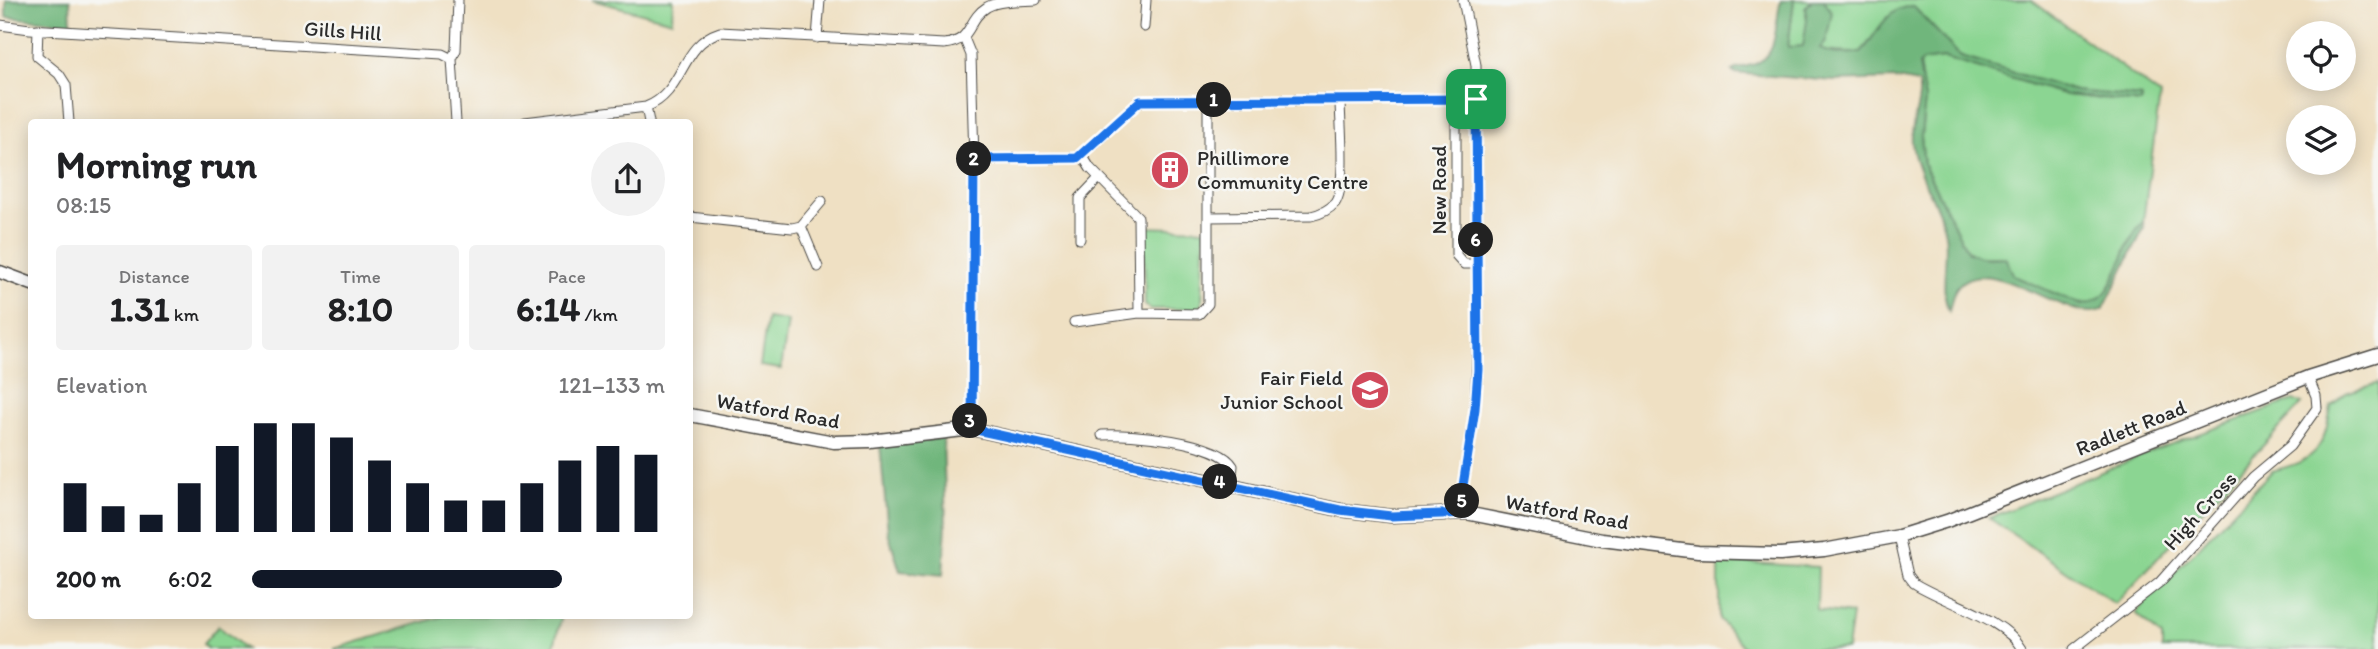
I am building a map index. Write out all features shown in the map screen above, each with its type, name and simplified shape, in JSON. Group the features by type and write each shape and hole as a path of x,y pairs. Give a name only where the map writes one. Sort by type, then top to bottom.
{"main road":[{"path":"0,272 28,282"},
{"name":"Radlett Road","path":"1899,536 1993,504 2308,377 2378,355"},
{"name":"Watford Road","path":"693,416 834,442 870,442 972,429 1340,510 1391,516 1466,513 1602,540 1735,554 1824,550 1899,536"}],"street":[{"path":"456,119 452,59 456,50 458,0"},
{"path":"817,38 820,0"},
{"path":"549,119 646,107 657,103 672,89 692,48 710,35 728,32 956,43 964,38 979,13 994,2 1036,0"},
{"path":"1144,27 1146,0"},
{"name":"New Road","path":"1463,0 1475,50 1478,370 1462,492 1466,513"},
{"name":"Gills Hill","path":"0,24 38,29 442,54 452,59"},
{"path":"38,29 37,56 59,74 65,85 69,119"},
{"path":"964,38 971,55 974,159 972,429"},
{"path":"974,159 1071,159 1083,155 1140,101 1476,99"},
{"path":"1074,322 1139,313 1199,314 1207,308 1208,100"},
{"path":"1208,217 1311,216 1327,210 1334,203 1340,188 1340,100"},
{"name":"New Road","path":"1456,100 1456,255 1464,264 1476,264"},
{"path":"646,107 648,119"},
{"path":"1083,155 1099,178 1138,217 1139,313"},
{"path":"1080,239 1080,198 1099,178"},
{"path":"693,217 779,229 801,226 822,201"},
{"path":"801,226 818,267"},
{"name":"High Cross","path":"2074,649 2160,582 2253,478 2290,446 2317,408 2316,396 2308,377"},
{"path":"1102,435 1178,441 1225,457 1233,466 1231,484"},
{"path":"1899,536 1909,575 1914,583 2000,629 2018,641 2022,649"}],"green space":[{"path":"6,0 70,0 71,23 6,17"},
{"path":"592,0 673,0 672,21"},
{"path":"1781,0 1794,0 1788,47 1803,46 1807,20 1805,7 1812,0 1824,0 1832,12 1826,41 1820,48 1834,53 1861,53 1889,16 1905,7 1914,7 1961,57 2075,91 2142,97 2141,103 2066,95 1944,58 1922,61 1919,65 1925,100 1921,136 1924,165 1968,253 1984,258 2005,257 2014,276 2082,305 2106,293 2128,245 2143,222 2144,228 2104,308 2090,312 2073,309 2011,283 1991,277 1973,277 1958,286 1949,311 1944,283 1945,234 1918,166 1912,142 1919,98 1918,83 1897,79 1835,81 1734,73 1732,71 1735,69 1759,62 1770,50"},
{"path":"1794,0 2031,0 2160,95 2143,222 2106,293 2091,303 2074,304 2014,276 2001,257 1976,257 1962,247 1924,165 1921,136 1925,100 1919,65 1922,61 1944,58 2066,95 2141,103 2142,100 2075,91 1961,57 1919,13 1869,42 1861,53 1788,47"},
{"path":"1144,227 1205,229 1202,304 1197,309 1150,309 1145,305"},
{"path":"767,318 788,321 781,369 760,366"},
{"path":"2378,383 2378,649 2162,649 2162,637 2135,613 2272,471 2299,462 2315,451 2325,433 2331,406 2346,393"},
{"path":"2293,400 2302,404 2115,604 1989,518 2155,450"},
{"path":"943,438 946,526 943,575 900,571 888,532 880,445"},
{"path":"1719,561 1818,567 1817,610 1852,614 1847,649 1745,649 1719,619"},
{"path":"434,619 561,619 553,649 334,649"},
{"path":"218,626 246,649 208,649 203,644"}],"place":[{"name":"Phillimore Community Centre","path":"1170,170"},
{"name":"Fair Field Junior School","path":"1370,390"}],"route":[{"path":"1476,99 1478,370 1462,492 1466,513 1430,517 1340,510 972,429 970,421 976,238 974,159 1077,158 1089,150 1140,101 1476,99"}]}
